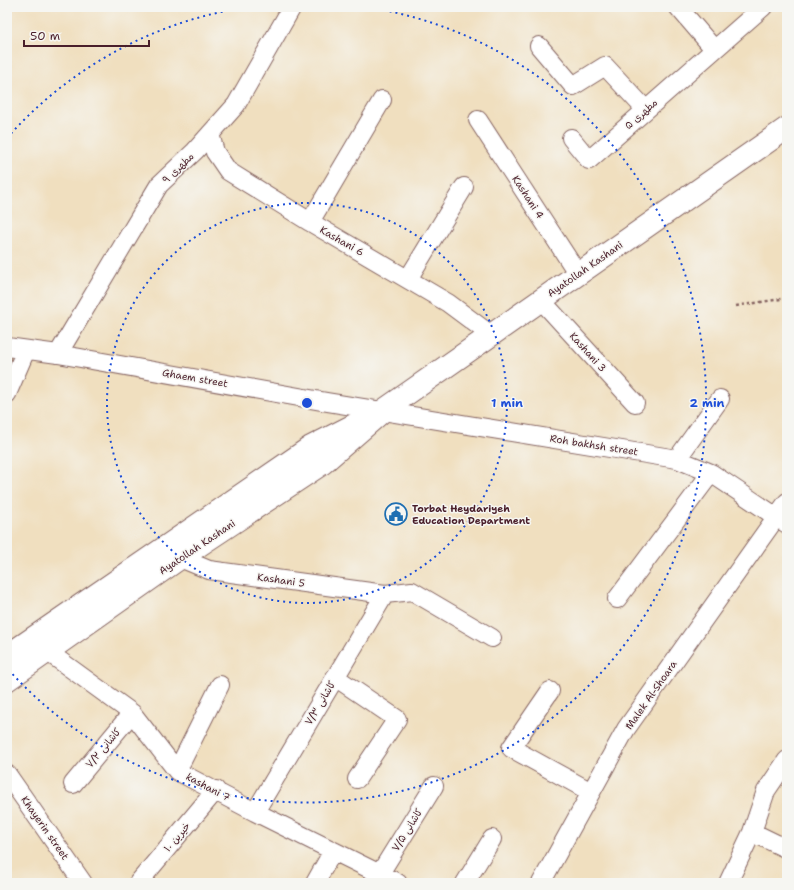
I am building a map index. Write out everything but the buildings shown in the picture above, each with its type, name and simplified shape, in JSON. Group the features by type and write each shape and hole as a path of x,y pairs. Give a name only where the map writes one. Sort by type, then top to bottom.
{"main road":[{"name":"Ayatollah Kashani","path":"7,680 180,558 323,463 384,410 787,128"},
{"name":"Ayatollah Kashani","path":"10,651 311,447 384,410"}],"street":[{"name":"مطهری ۹","path":"58,354 159,185 195,151 236,105 292,7"},
{"path":"678,7 714,49"},
{"name":"مطهری ۵","path":"571,138 589,160 714,49 764,7"},
{"path":"539,46 573,86 605,66 646,110"},
{"path":"310,222 382,100"},
{"name":"Kashani 4","path":"478,120 578,274"},
{"name":"Kashani 6","path":"210,134 215,152 228,171 310,222 448,303 492,334"},
{"path":"408,279 464,187"},
{"name":"Kashani 3","path":"541,300 635,404"},
{"name":"Ghaem street","path":"7,347 58,354 328,402 384,410"},
{"path":"7,394 26,350"},
{"path":"677,459 720,399"},
{"name":"Roh bakhsh street","path":"384,410 677,459 711,473 784,514"},
{"path":"617,599 711,473"},
{"name":"Malek Al-Shoara","path":"541,883 626,729 784,514"},
{"name":"Kashani 5","path":"180,558 209,570 385,594 412,591 492,638"},
{"name":"کاشانی ۷/۳","path":"255,812 385,594"},
{"name":"kashani 7","path":"48,652 132,713 177,771 333,851 377,878 398,883"},
{"path":"335,677 396,719 358,779"},
{"path":"177,771 220,685"},
{"path":"550,691 511,748 591,792"},
{"name":"کاشانی ۷/۲","path":"73,784 132,713"},
{"path":"728,883 752,832 766,791 787,760"},
{"name":"Khayerin street","path":"7,774 83,883"},
{"name":"کاشانی ۷/۵","path":"377,878 434,786"},
{"name":"خیرین ۱۰","path":"138,883 216,790"},
{"path":"752,832 787,849"},
{"path":"465,883 492,839"},
{"path":"315,883 333,851"}],"path":[{"path":"736,306 787,298"}],"place":[{"name":"Torbat Heydariyeh Education Department","path":"396,514"}]}
